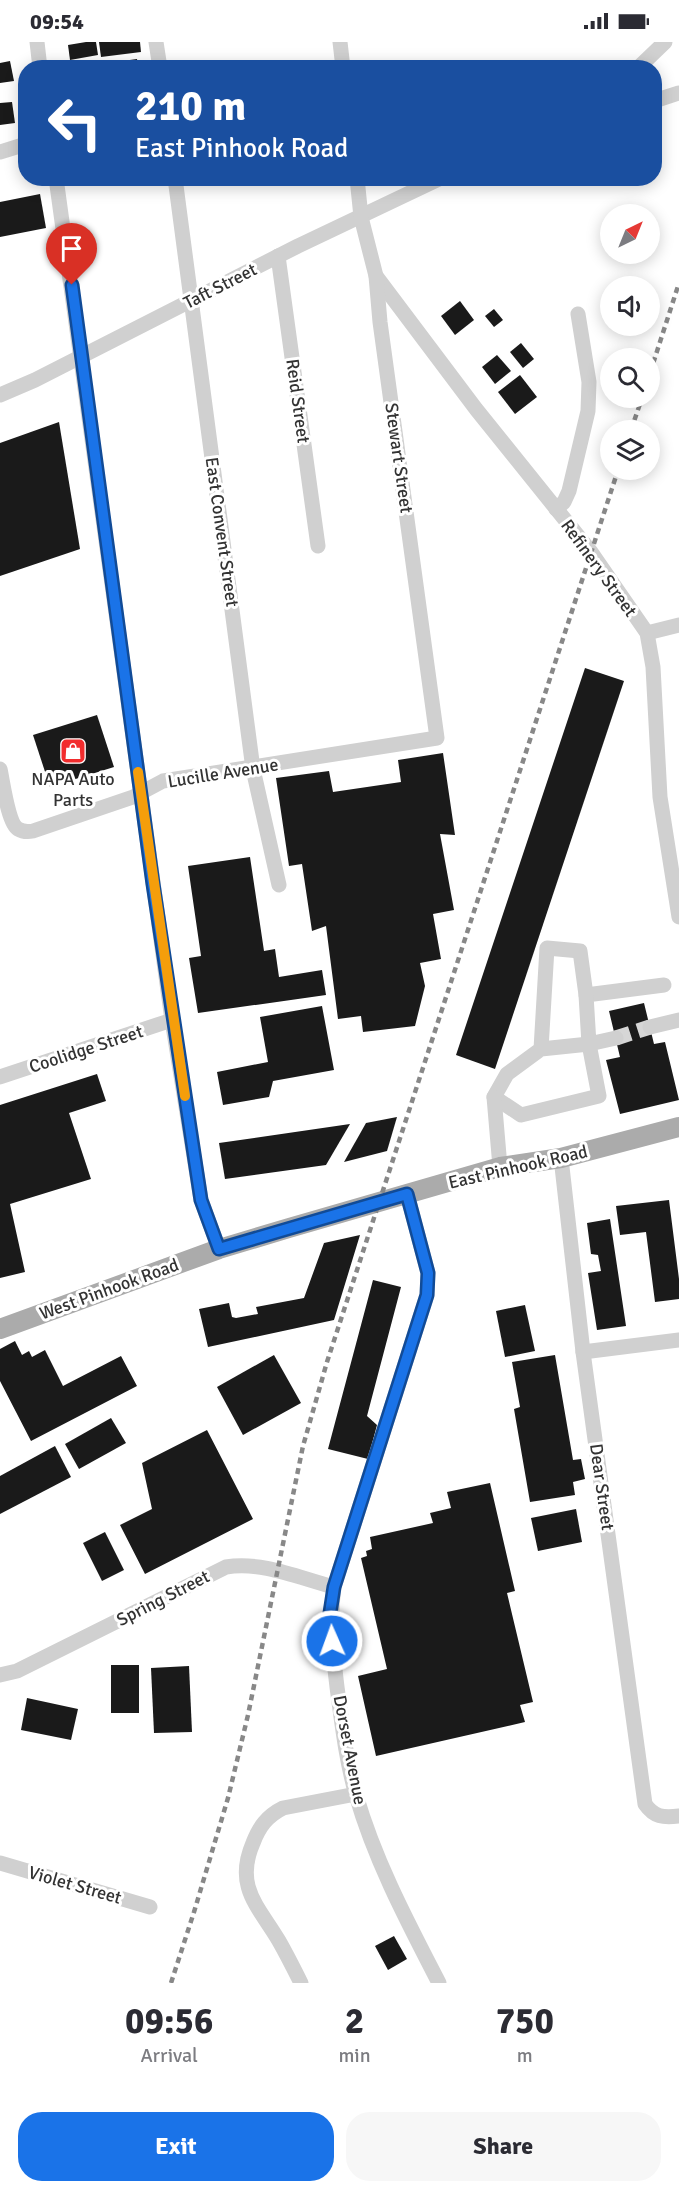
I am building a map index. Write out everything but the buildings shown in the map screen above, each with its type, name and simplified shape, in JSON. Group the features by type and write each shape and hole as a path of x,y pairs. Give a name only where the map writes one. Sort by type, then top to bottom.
{"main road":[{"name":"East Pinhook Road","path":"219,1249 500,1167 561,1158 679,1127"},
{"name":"West Pinhook Road","path":"0,1329 219,1249"}],"street":[{"path":"37,42 39,60"},
{"path":"156,42 159,60"},
{"path":"340,42 342,60"},
{"path":"646,60 665,42"},
{"path":"662,98 679,93"},
{"path":"0,152 18,146"},
{"path":"57,186 172,1020 201,1200 219,1249"},
{"name":"East Convent Street","path":"176,186 254,769 279,885"},
{"name":"Stewart Street","path":"358,186 361,217 376,276 437,738"},
{"name":"Taft Street","path":"0,395 278,256 425,186"},
{"name":"Reid Street","path":"278,256 318,546"},
{"name":"Refinery Street","path":"376,276 476,409 591,552 647,633 653,667 660,797 679,917"},
{"path":"556,509 564,502 569,491 588,411 589,382 578,314"},
{"path":"647,633 679,625"},
{"name":"Lucille Avenue","path":"0,769 11,820 17,829 24,832 33,831 140,794 163,782 437,738"},
{"path":"494,1097 521,1115 599,1096 589,1044 580,951 546,948 541,1048"},
{"path":"586,995 664,985"},
{"name":"Coolidge Street","path":"0,1077 172,1020"},
{"path":"650,1027 679,1020"},
{"path":"500,1167 494,1097 507,1074 541,1048 589,1044 616,1038"},
{"name":"Dear Street","path":"561,1158 583,1352 645,1804 653,1814 668,1817 679,1816"},
{"name":"Dorset Avenue","path":"407,1194 428,1273 427,1295 334,1587 330,1613 342,1730 356,1794 383,1867 439,1983"},
{"path":"583,1352 679,1340"},
{"name":"Spring Street","path":"0,1675 17,1671 226,1567 257,1566 334,1587"},
{"path":"301,1983 278,1940 253,1901 248,1884 249,1852 258,1831 274,1812 283,1808 356,1794"},
{"name":"Violet Street","path":"0,1863 150,1906"}],"tunnel":[{"path":"616,1038 650,1027"}],"railway":[{"path":"658,348 679,283"},
{"path":"634,420 639,408"},
{"path":"171,1983 228,1798 248,1715 303,1446 327,1362 615,480"}],"slow traffic":[{"path":"138,772 185,1096"}],"place":[{"name":"NAPA Auto Parts","path":"73,751"}],"route":[{"path":"72,285 140,794 201,1200 219,1249 407,1194 428,1273 427,1295 334,1587 330,1613 332,1641"}]}
